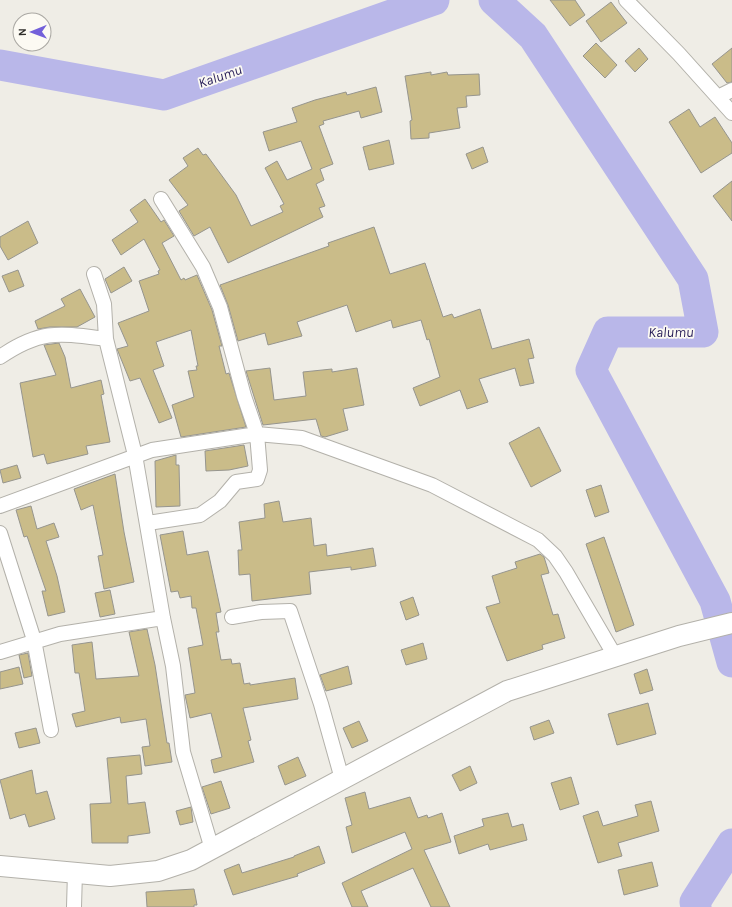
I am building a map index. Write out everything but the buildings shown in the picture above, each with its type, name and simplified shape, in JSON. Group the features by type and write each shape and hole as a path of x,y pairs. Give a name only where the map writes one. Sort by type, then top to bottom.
{"main road":[{"path":"0,866 110,876 158,871 191,860 507,691 680,636 732,623"}],"street":[{"path":"626,0 679,54 732,113"},
{"path":"718,97 732,90"},
{"path":"148,523 200,515 220,500 236,482 257,479 260,470 257,434 244,396 220,307 203,267 161,199"},
{"path":"94,274 104,304 106,339 135,455 148,523 163,618 173,666 183,752 212,849"},
{"path":"0,357 31,340 48,335 69,334 106,339"},
{"path":"0,506 152,450 257,434 302,438 314,441 432,485 538,540 555,556 566,572 615,656"},
{"path":"0,533 34,640 51,730"},
{"path":"232,617 260,612 290,612 321,704 342,779"},
{"path":"0,652 34,640 60,634 163,618"},
{"path":"74,907 75,872"}],"waterway":[{"name":"Kalumu","path":"0,65 164,95 434,0"},
{"name":"Kalumu","path":"494,0 533,36 693,279 703,332 608,332 591,370 715,601 732,662"},
{"name":"Kalumu","path":"696,907 695,902 732,844"}]}
